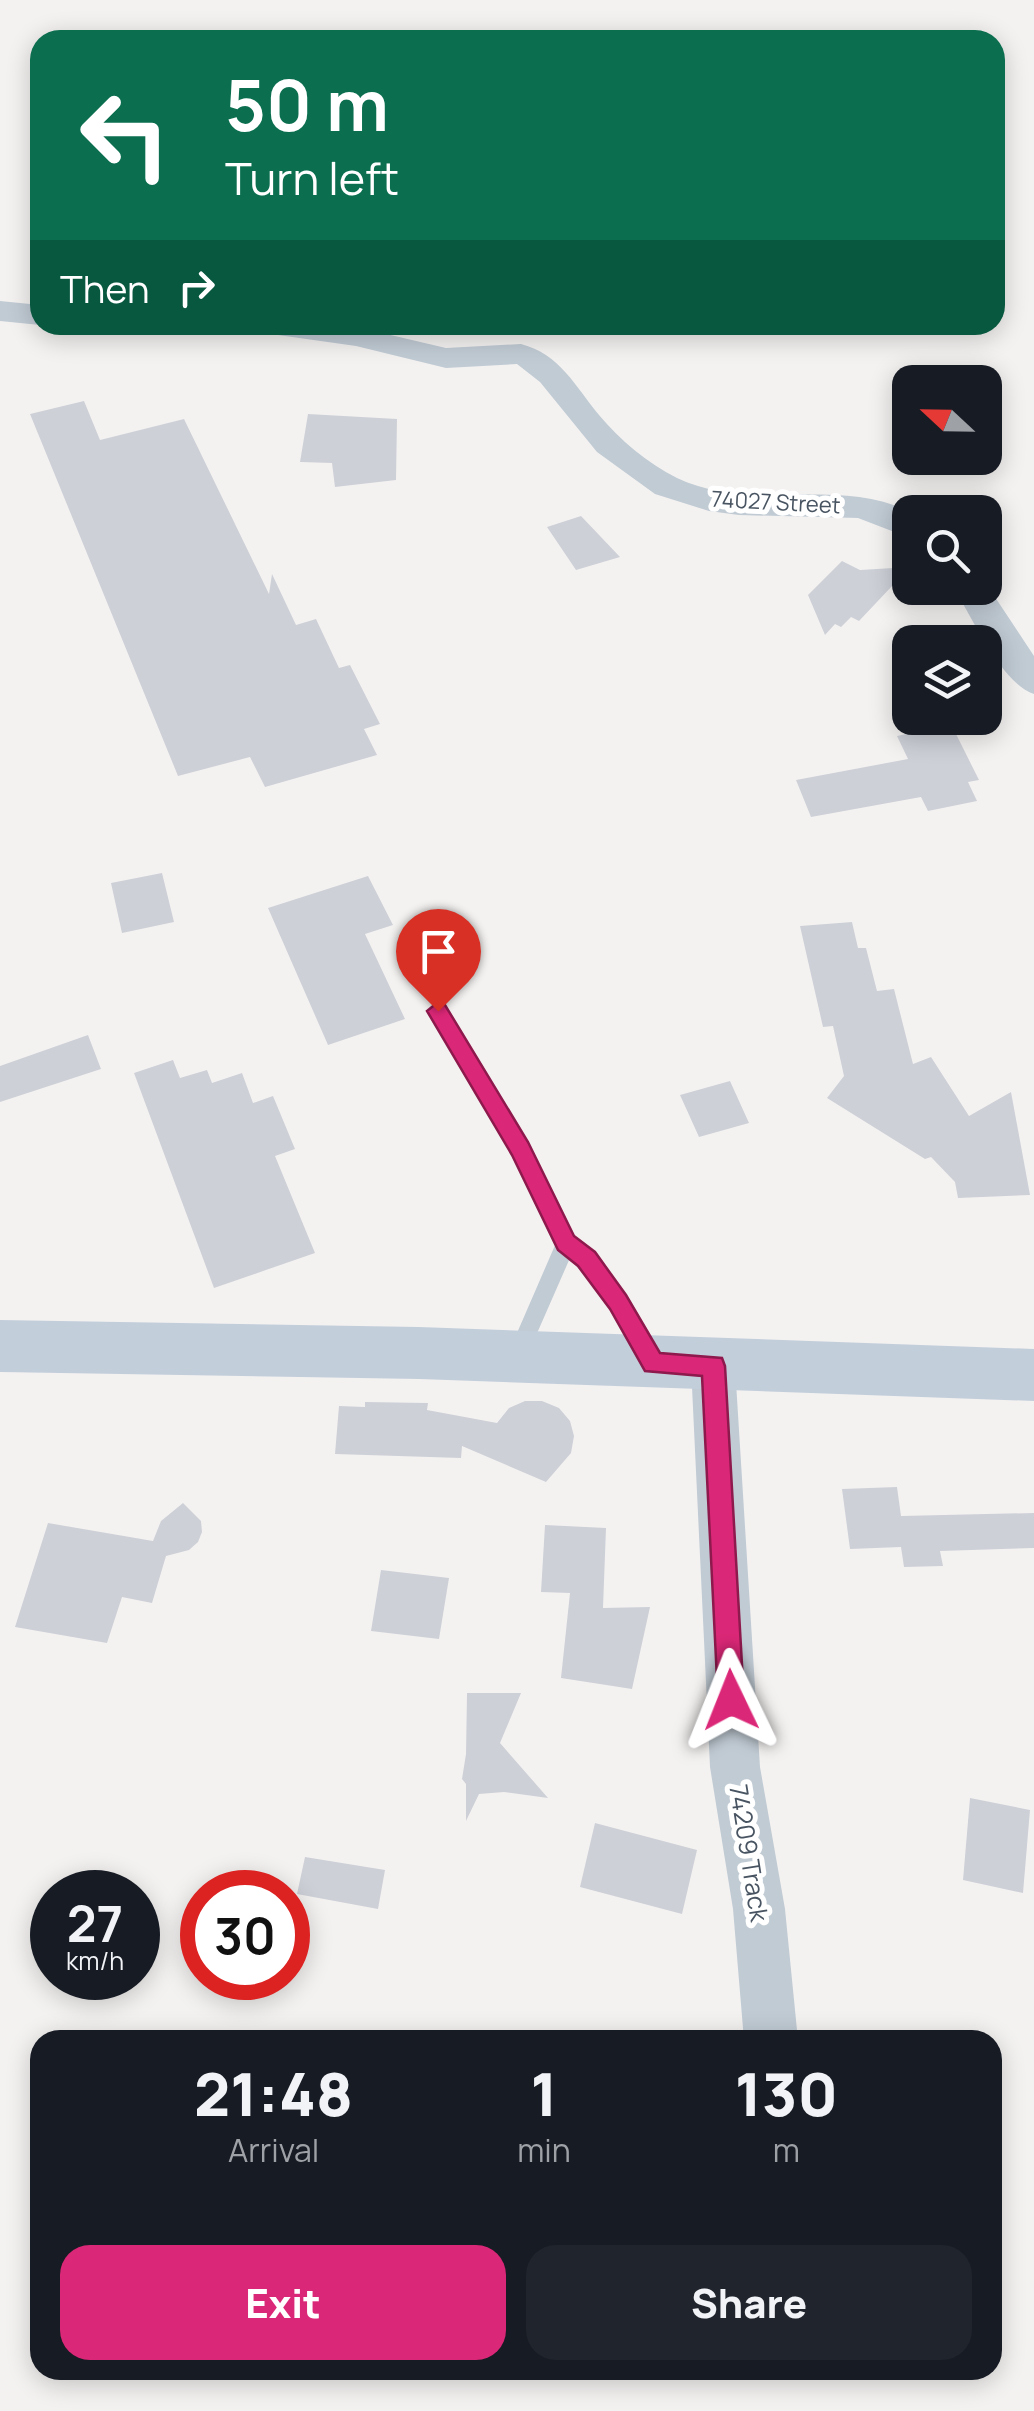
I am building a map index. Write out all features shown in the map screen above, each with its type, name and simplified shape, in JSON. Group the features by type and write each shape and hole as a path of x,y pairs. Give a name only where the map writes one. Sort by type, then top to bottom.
{"street":[{"path":"0,310 30,313"},
{"name":"74027 Street","path":"349,335 446,358 521,354 531,357 624,460 676,492 746,506 863,507 892,516"},
{"path":"981,605 1010,652 1034,681"},
{"path":"0,1346 419,1352 653,1364 1034,1374"},
{"name":"74209 Track","path":"714,1366 736,1767 759,1910 770,2030"}],"lane":[{"path":"438,1011 520,1148 566,1243 586,1259 618,1302 653,1364"},
{"path":"517,1358 566,1243"}],"building":[{"path":"84,401 100,440 184,419 269,594 272,574 296,625 316,619 339,668 350,665 380,724 364,729 377,755 265,787 250,757 178,776 30,414"},
{"path":"308,414 397,419 396,480 335,487 332,463 300,462"},
{"path":"581,516 620,557 576,570 547,527"},
{"path":"842,561 860,570 892,568 892,586 859,621 851,617 841,627 835,624 825,635 808,595"},
{"path":"956,735 979,780 968,782 977,801 928,811 921,797 811,817 796,780 908,759 897,736"},
{"path":"162,873 174,922 122,933 111,883"},
{"path":"368,876 393,925 365,934 405,1019 328,1045 268,908"},
{"path":"852,922 858,948 866,948 877,991 894,989 913,1064 931,1057 969,1116 1011,1092 1030,1195 958,1198 955,1182 931,1157 925,1159 827,1098 844,1076 833,1026 823,1027 800,926"},
{"path":"88,1035 101,1069 0,1102 0,1066"},
{"path":"173,1060 180,1078 207,1070 212,1083 242,1073 253,1103 273,1096 295,1149 275,1156 315,1253 214,1288 134,1073"},
{"path":"730,1081 749,1123 699,1137 680,1095"},
{"path":"525,1401 542,1401 559,1408 570,1421 574,1436 571,1453 546,1482 462,1446 461,1458 335,1454 339,1406 365,1407 365,1402 428,1403 427,1410 497,1423 509,1408"},
{"path":"897,1487 901,1516 1034,1513 1034,1548 940,1551 943,1566 904,1567 901,1547 850,1549 842,1489"},
{"path":"183,1503 201,1521 198,1542 189,1550 166,1556 152,1603 122,1597 107,1643 15,1627 48,1523 153,1541 161,1521"},
{"path":"545,1525 606,1528 603,1608 650,1607 632,1689 561,1678 570,1593 541,1592"},
{"path":"381,1570 449,1578 439,1639 371,1631"},
{"path":"467,1693 521,1693 500,1743 548,1798 504,1792 479,1794 466,1821 466,1784 462,1779"},
{"path":"970,1798 1030,1810 1023,1893 963,1880"},
{"path":"595,1823 697,1850 682,1914 580,1887"},
{"path":"305,1857 385,1870 378,1909 310,1896 310,1870 302,1870"}],"route":[{"path":"438,1011 520,1148 566,1243 586,1259 618,1302 653,1364 714,1366 731,1700"}]}
